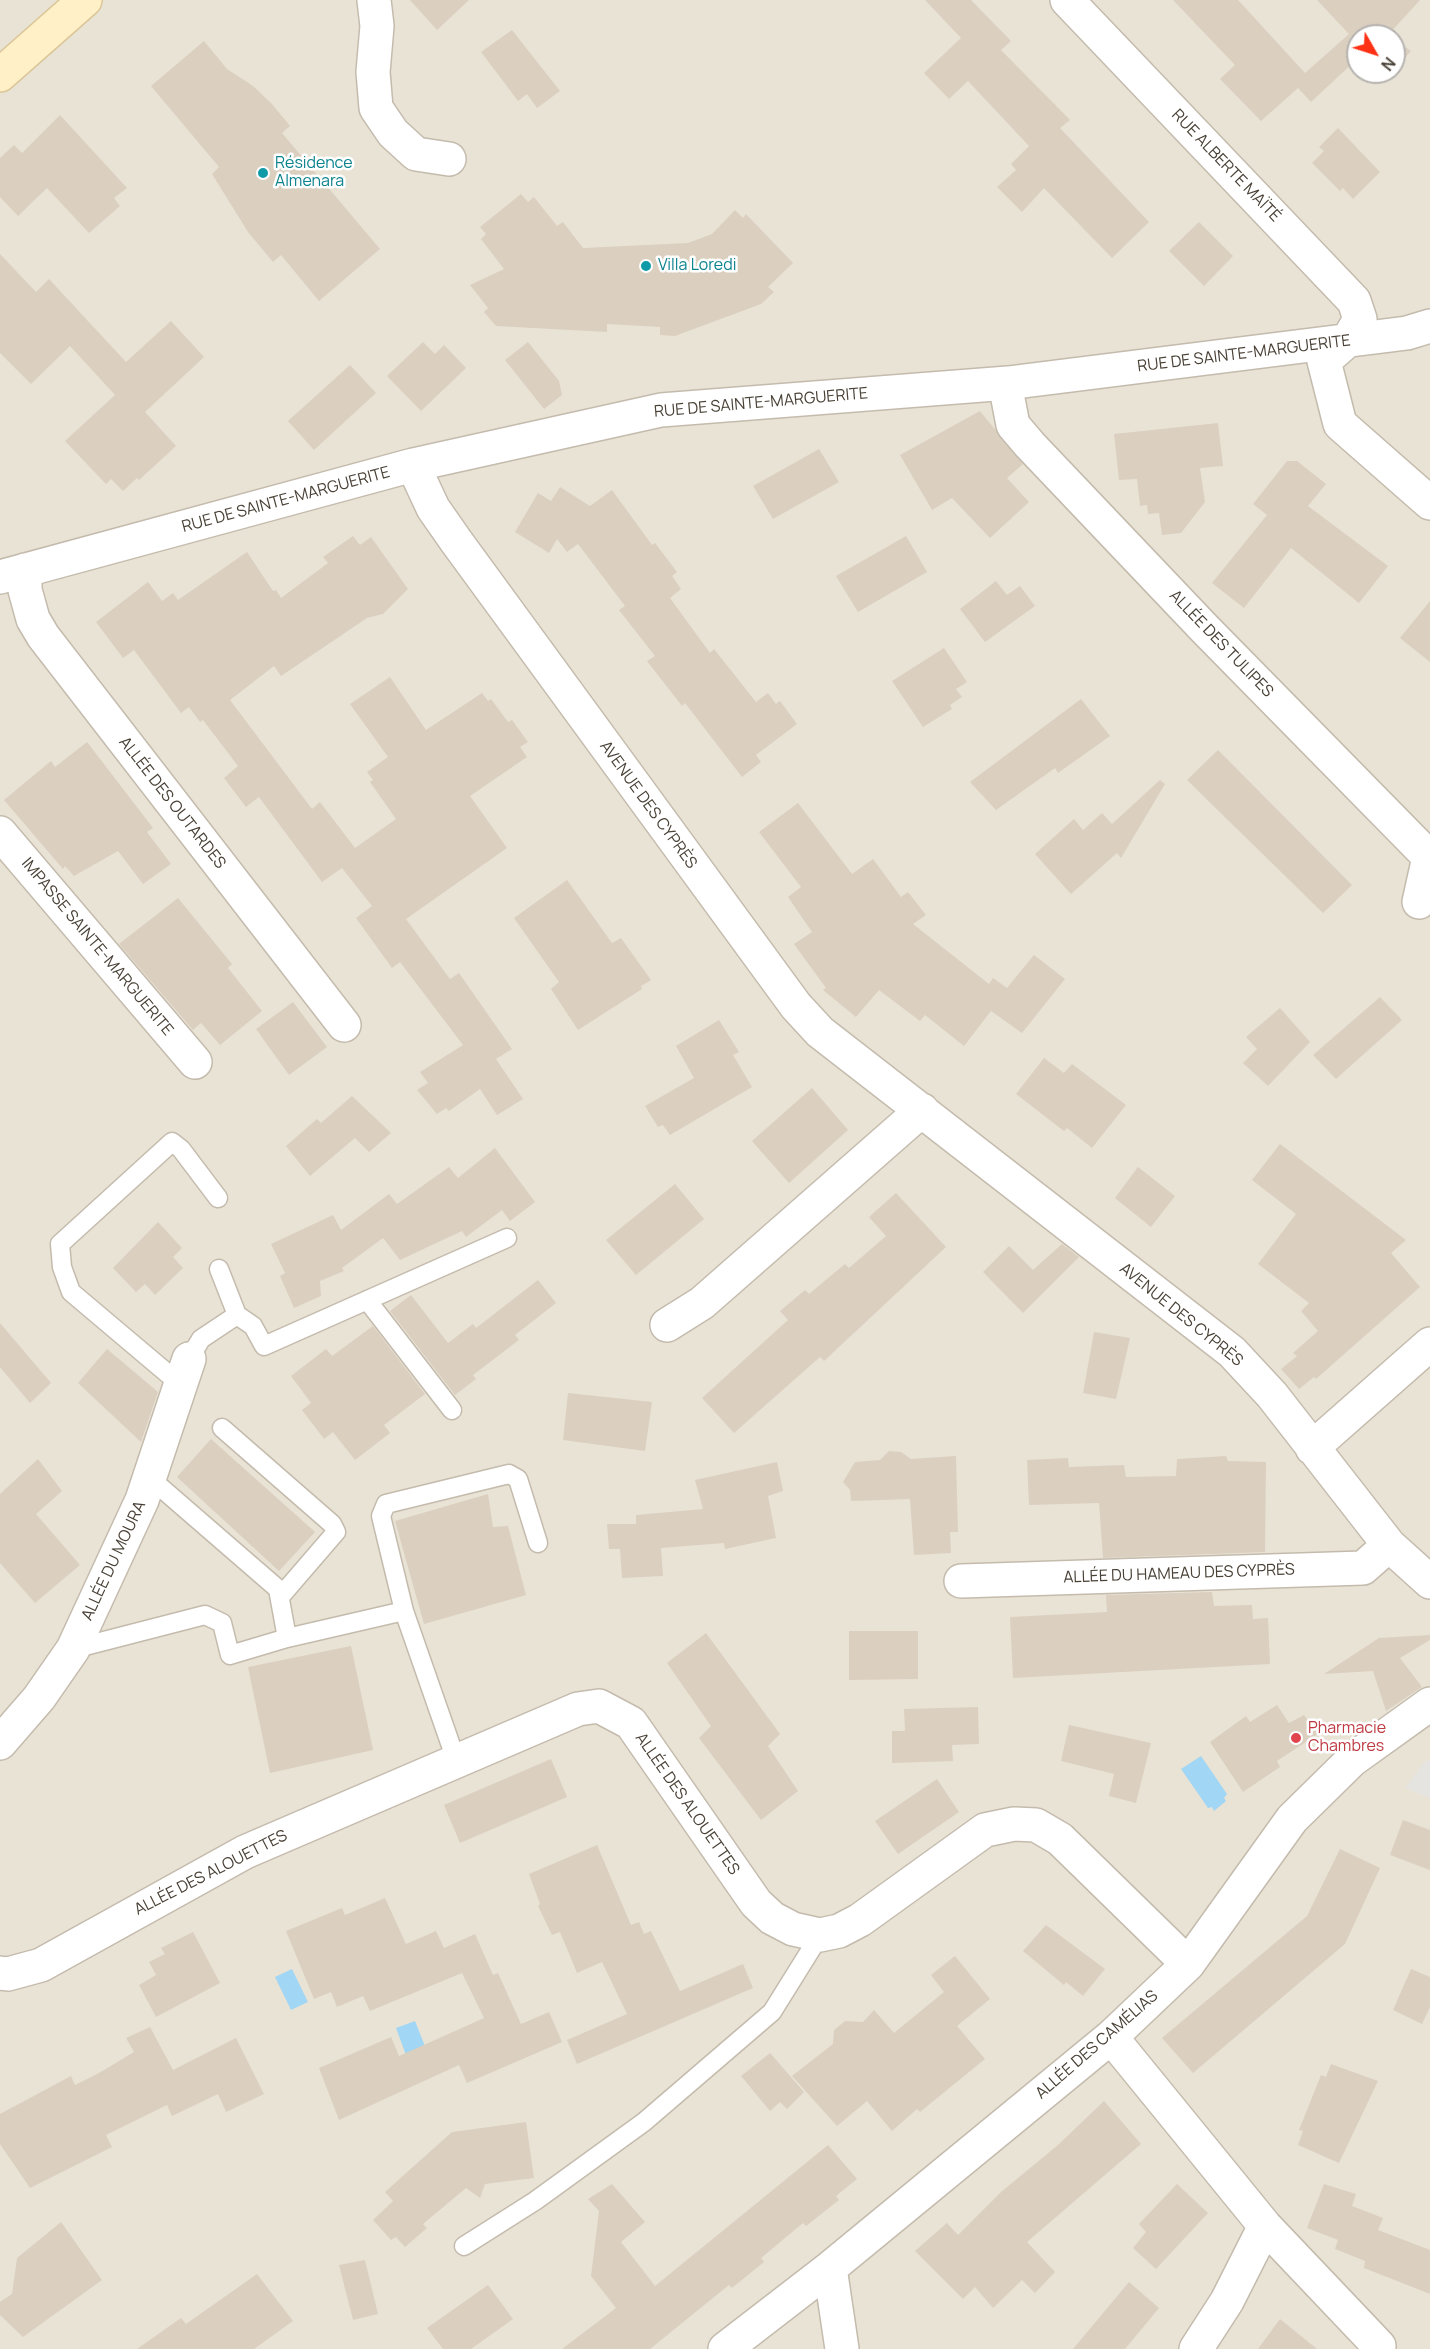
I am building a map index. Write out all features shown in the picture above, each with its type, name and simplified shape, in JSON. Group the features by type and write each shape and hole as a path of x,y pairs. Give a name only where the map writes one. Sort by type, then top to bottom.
{"main road":[{"path":"0,75 86,0"}],"street":[{"path":"374,0 377,26 372,72 376,108 393,133 416,154 449,159"},
{"name":"RUE ALBERTE MAÏTÉ","path":"1066,0 1354,301 1360,319 1348,340"},
{"name":"RUE DE SAINTE-MARGUERITE","path":"13,573 413,465 661,410 1008,383 1407,333 1430,326"},
{"path":"1348,340 1324,361 1340,424 1430,503"},
{"name":"ALLÉE DES TULIPES","path":"1008,383 1008,399 1013,425 1030,445 1212,636 1429,857 1419,902"},
{"name":"AVENUE DES CYPRÈS","path":"413,465 433,508 456,541 796,1006 820,1032 1232,1352 1272,1395 1389,1545 1430,1582"},
{"name":"ALLÉE DES OUTARDES","path":"13,573 25,590 33,619 44,636 344,1025"},
{"name":"IMPASSE SAINTE-MARGUERITE","path":"0,833 195,1062"},
{"path":"667,1325 702,1303 922,1110"},
{"path":"1312,1448 1430,1344"},
{"name":"ALLÉE DU MOURA","path":"0,1743 39,1698 73,1649 151,1479 185,1372"},
{"name":"ALLÉE DU HAMEAU DES CYPRÈS","path":"961,1581 1363,1568 1389,1545"},
{"name":"ALLÉE DES CAMÉLIAS","path":"725,2349 830,2268 1111,2037 1188,1964 1292,1819 1352,1760 1430,1704"},
{"name":"ALLÉE DES ALOUETTES","path":"0,1973 8,1974 41,1965 245,1852 578,1709 600,1706 631,1724 756,1903 772,1918 793,1929 820,1935"},
{"path":"820,1935 839,1931 860,1920 985,1830 1014,1824 1036,1824 1060,1839 1188,1964"},
{"path":"1111,2037 1265,2226 1379,2346"},
{"path":"1196,2349 1227,2301 1265,2226"},
{"path":"830,2268 842,2349"}],"lane":[{"path":"218,1197 181,1149 172,1142 60,1244 62,1267 70,1292 185,1372 201,1339 237,1315"},
{"path":"219,1269 237,1315 253,1326 264,1346 507,1238"},
{"path":"367,1300 452,1410"},
{"path":"222,1428 332,1524 336,1532 280,1597"},
{"path":"456,1760 404,1611 381,1516 387,1504 509,1474 518,1479 538,1543"},
{"path":"151,1479 278,1589 287,1638"},
{"path":"73,1649 205,1615 222,1623 230,1655 287,1638 404,1611"},
{"path":"464,2246 535,2201 644,2122 772,2012 820,1935"}],"shaded area":[{"path":"0,0 1430,0 1430,2349 0,2349"},
{"path":"1430,1760 1430,1798 1405,1788 1424,1762"}],"water":[{"path":"1201,1756 1227,1794 1224,1798 1226,1801 1214,1811 1212,1807 1208,1808 1181,1769"},
{"path":"292,1969 308,2002 291,2010 275,1977"},
{"path":"415,2021 430,2059 410,2066 396,2028"}],"building":[{"path":"410,0 469,0 437,30"},
{"path":"925,0 971,0 1011,41 1001,50 1070,120 1060,128 1149,222 1112,258 1044,188 1022,212 997,187 1016,170 1011,164 1029,146 968,81 949,99 924,73 961,38"},
{"path":"1173,0 1238,0 1305,73 1346,37 1346,69 1311,102 1298,88 1261,121 1220,79 1235,65"},
{"path":"1317,0 1420,0 1398,24 1346,24 1346,31"},
{"path":"512,30 560,91 537,108 527,94 518,101 481,52"},
{"name":"Résidence Almenara","path":"204,41 227,69 253,86 272,104 290,126 282,133 380,249 319,301 281,255 273,262 248,232 212,174 219,167 151,86"},
{"path":"1406,47 1411,51 1406,57"},
{"path":"60,115 127,188 114,198 120,206 89,233 47,188 18,216 0,197 0,158 14,145 22,153"},
{"path":"1338,128 1380,172 1353,199 1343,188 1340,191 1312,163 1324,151 1319,147"},
{"name":"Villa Loredi","path":"521,194 528,202 534,197 557,226 563,222 583,248 688,243 712,234 735,210 743,218 746,214 793,263 768,287 774,292 761,304 675,336 660,335 660,327 607,324 607,332 496,326 484,312 488,308 470,285 504,269 481,239 486,234 480,227"},
{"path":"1199,222 1233,256 1204,286 1169,251"},
{"path":"0,254 36,292 49,279 126,362 171,321 204,357 145,412 176,446 139,480 137,478 123,491 111,479 106,484 65,441 115,395 70,346 31,384 0,353"},
{"path":"423,342 435,354 444,345 466,368 421,411 387,376"},
{"path":"528,342 559,381 562,395 544,409 505,360"},
{"path":"350,365 376,393 314,450 288,421"},
{"path":"980,411 1023,464 1007,478 1029,502 990,538 952,498 932,510 900,455"},
{"path":"1218,423 1223,466 1200,468 1205,502 1181,533 1162,535 1159,513 1148,514 1147,505 1140,506 1137,479 1119,480 1114,434"},
{"path":"819,449 839,482 773,519 753,486"},
{"path":"1287,461 1297,461 1326,484 1308,506 1388,566 1359,603 1291,548 1244,608 1212,583 1267,515 1253,504"},
{"path":"560,487 590,506 612,490 652,545 655,543 677,572 672,576 681,589 670,598 710,653 714,649 756,702 768,693 776,704 780,701 797,724 756,755 761,762 742,777 685,703 682,706 647,661 655,656 619,610 625,606 578,544 567,552 557,539 549,553 515,532 538,493 551,501"},
{"path":"353,536 360,545 371,537 408,589 383,614 367,618 281,676 274,666 230,700 312,809 320,802 355,848 396,819 370,782 373,780 367,772 388,757 350,704 390,677 426,730 482,693 488,701 491,699 508,722 512,720 528,742 520,747 527,757 470,796 507,848 406,919 450,979 459,973 512,1049 496,1059 523,1099 497,1115 480,1089 449,1111 446,1108 437,1114 417,1090 428,1083 420,1072 463,1045 400,962 392,968 356,918 372,906 342,868 322,882 259,797 246,807 224,778 238,766 203,720 200,722 189,707 181,713 134,650 123,658 96,622 148,582 162,601 173,593 178,600 247,552 273,591 276,590 281,598 328,563 323,557"},
{"path":"906,536 927,572 858,612 836,576"},
{"path":"996,581 1007,595 1020,586 1035,606 985,642 960,609"},
{"path":"1430,601 1430,662 1400,638"},
{"path":"944,648 967,682 956,689 962,697 950,705 952,709 923,727 892,681"},
{"path":"1081,699 1110,736 1058,773 1055,768 996,810 970,782"},
{"path":"87,742 153,828 147,832 171,864 143,884 118,851 74,876 65,866 63,869 4,800 51,761 55,767"},
{"path":"1218,750 1352,885 1323,913 1187,780"},
{"path":"1160,780 1165,784 1121,858 1117,853 1071,894 1035,854 1074,819 1083,830 1102,813 1112,824"},
{"path":"798,803 852,874 873,859 901,897 908,892 926,915 913,924 989,984 993,978 1007,988 1034,955 1065,979 1022,1033 991,1011 964,1046 925,1015 920,1021 879,990 856,1017 823,990 826,988 794,944 812,932 788,897 801,887 759,832"},
{"path":"567,880 612,943 621,938 651,980 641,986 642,989 578,1030 551,989 559,982 514,918"},
{"path":"178,898 232,964 228,968 262,1011 220,1045 201,1023 193,1030 119,944"},
{"path":"1380,997 1402,1020 1336,1079 1313,1055"},
{"path":"293,1002 327,1047 289,1075 256,1029"},
{"path":"1280,1008 1310,1042 1268,1086 1243,1063 1257,1049 1246,1037"},
{"path":"719,1020 739,1052 733,1055 752,1087 670,1135 663,1125 658,1127 645,1106 694,1078 676,1046"},
{"path":"1044,1058 1064,1073 1072,1064 1126,1105 1092,1148 1067,1128 1064,1131 1016,1094"},
{"path":"812,1088 848,1130 789,1183 752,1141"},
{"path":"352,1096 391,1133 369,1152 355,1138 310,1176 286,1146 317,1119 321,1123"},
{"path":"1280,1144 1406,1240 1391,1253 1420,1287 1316,1379 1314,1377 1299,1389 1281,1369 1297,1356 1293,1353 1318,1331 1301,1311 1309,1303 1258,1264 1296,1214 1252,1180"},
{"path":"495,1148 535,1202 510,1221 502,1210 466,1237 462,1231 400,1260 383,1238 342,1268 344,1271 320,1281 321,1296 294,1308 280,1276 285,1273 271,1244 333,1215 341,1230 389,1194 397,1204 449,1167 458,1178"},
{"path":"1138,1167 1175,1196 1151,1227 1115,1198"},
{"path":"675,1184 704,1219 636,1275 606,1240"},
{"path":"896,1193 946,1247 824,1361 820,1357 734,1433 702,1398 788,1320 780,1311 805,1290 809,1294 845,1264 849,1268 886,1236 869,1217"},
{"path":"158,1222 182,1248 173,1257 183,1268 155,1295 145,1284 136,1292 113,1268"},
{"path":"1062,1244 1079,1257 1023,1313 983,1272 1009,1246 1033,1270"},
{"path":"538,1280 556,1303 515,1335 519,1340 473,1375 476,1379 455,1395 390,1311 411,1295 448,1343 473,1324 476,1328"},
{"path":"0,1323 51,1383 30,1403 0,1367"},
{"path":"373,1326 425,1394 384,1425 390,1433 355,1460 333,1432 324,1439 302,1410 311,1403 291,1376 326,1349 332,1356"},
{"path":"1094,1332 1130,1338 1116,1399 1083,1393"},
{"path":"107,1349 158,1392 141,1442 78,1383"},
{"path":"568,1393 652,1402 645,1451 563,1440"},
{"path":"211,1439 315,1532 279,1571 177,1477"},
{"path":"889,1451 901,1452 911,1459 956,1456 958,1532 950,1532 951,1553 914,1555 910,1499 851,1501 850,1490 843,1482 855,1462 880,1460"},
{"path":"1226,1456 1228,1461 1266,1462 1265,1552 1103,1558 1099,1503 1029,1505 1027,1460 1068,1458 1069,1467 1124,1465 1126,1477 1176,1476 1177,1459"},
{"path":"38,1459 62,1491 36,1514 80,1565 35,1603 0,1563 0,1494"},
{"path":"777,1462 783,1491 768,1496 776,1538 725,1549 724,1543 661,1548 663,1576 622,1578 620,1549 609,1549 607,1524 636,1524 636,1515 703,1509 695,1480"},
{"path":"488,1494 493,1527 508,1526 526,1595 424,1624 395,1521"},
{"path":"1212,1592 1214,1606 1252,1605 1253,1619 1268,1618 1270,1664 1013,1678 1010,1617 1107,1612 1106,1595"},
{"path":"849,1631 918,1631 918,1679 849,1680"},
{"path":"706,1633 780,1734 768,1746 798,1791 761,1820 699,1738 711,1726 667,1663"},
{"path":"1430,1635 1430,1640 1400,1658 1422,1687 1386,1711 1373,1671 1324,1674 1379,1638"},
{"path":"351,1646 373,1750 270,1773 248,1667"},
{"path":"1277,1705 1289,1723 1304,1715 1318,1734 1277,1761 1280,1767 1243,1792 1210,1742 1246,1716 1250,1722"},
{"path":"978,1707 979,1744 952,1745 953,1761 892,1763 892,1731 905,1731 904,1709"},
{"path":"1069,1725 1151,1743 1136,1803 1109,1796 1114,1774 1061,1761"},
{"path":"551,1759 567,1797 460,1843 444,1805"},
{"path":"937,1779 959,1812 898,1854 875,1821"},
{"path":"1403,1820 1430,1830 1430,1870 1390,1855"},
{"path":"597,1845 631,1925 639,1922 644,1934 651,1931 680,1991 743,1964 753,1988 577,2064 567,2040 627,2014 602,1962 577,1973 560,1932 552,1935 538,1906 540,1904 529,1874"},
{"path":"1340,1849 1380,1868 1345,1944 1193,2073 1162,2038 1307,1916"},
{"path":"385,1898 406,1944 436,1931 444,1948 475,1934 493,1975 498,1973 521,2024 549,2012 562,2042 467,2083 459,2065 339,2120 319,2068 391,2037 399,2056 484,2018 462,1973 370,2011 363,1996 337,2007 331,1992 314,1999 286,1931 342,1908 345,1915"},
{"path":"1046,1925 1105,1969 1083,1996 1066,1982 1064,1985 1023,1951"},
{"path":"193,1932 220,1983 156,2017 139,1985 156,1975 149,1962 165,1954 161,1948"},
{"path":"955,1956 990,1999 957,2026 985,2059 920,2112 917,2109 892,2131 867,2101 837,2126 792,2076 833,2044 834,2030 845,2021 863,2022 874,2010 894,2033 944,1992 931,1975"},
{"path":"1411,1969 1430,1977 1430,2007 1422,2024 1393,2010"},
{"path":"150,2027 173,2070 236,2038 264,2094 226,2112 218,2094 172,2116 167,2105 106,2135 112,2147 30,2188 0,2144 0,2114 71,2076 75,2085 99,2073 134,2052 126,2038"},
{"path":"770,2053 804,2092 787,2109 780,2102 770,2111 741,2076"},
{"path":"1331,2064 1378,2081 1339,2163 1298,2145 1303,2131 1299,2130 1321,2075 1326,2077"},
{"path":"1104,2101 1141,2144 1027,2242 1055,2272 1035,2293 1022,2280 993,2308 975,2287 963,2299 915,2251 947,2223 958,2235 1001,2192 1058,2145"},
{"path":"526,2122 534,2178 485,2184 480,2198 466,2188 423,2224 427,2228 405,2247 396,2237 391,2240 373,2220 393,2201 385,2192 452,2132"},
{"path":"828,2145 857,2179 836,2196 839,2200 806,2226 803,2223 761,2258 764,2262 732,2288 729,2285 650,2349 562,2349 616,2308 591,2276 599,2211 588,2199 612,2184 645,2222 621,2242 655,2286"},
{"path":"1177,2184 1208,2213 1156,2269 1133,2248 1146,2232 1139,2224"},
{"path":"1324,2184 1356,2194 1352,2206 1383,2218 1378,2230 1430,2250 1430,2294 1364,2268 1365,2261 1335,2249 1338,2240 1307,2228"},
{"path":"61,2222 102,2280 23,2337 0,2315 0,2302 12,2294 17,2258"},
{"path":"365,2260 378,2314 353,2320 339,2265"},
{"path":"257,2274 293,2321 254,2349 137,2349 181,2318 186,2324"},
{"path":"1129,2282 1159,2308 1125,2349 1073,2349"},
{"path":"488,2285 513,2319 471,2349 443,2349 427,2328"},
{"path":"1280,2319 1317,2349 1258,2349"}],"place":[{"name":"Résidence Almenara","path":"263,173"},
{"name":"Villa Loredi","path":"646,266"},
{"name":"Pharmacie Chambres","path":"1296,1738"}]}
